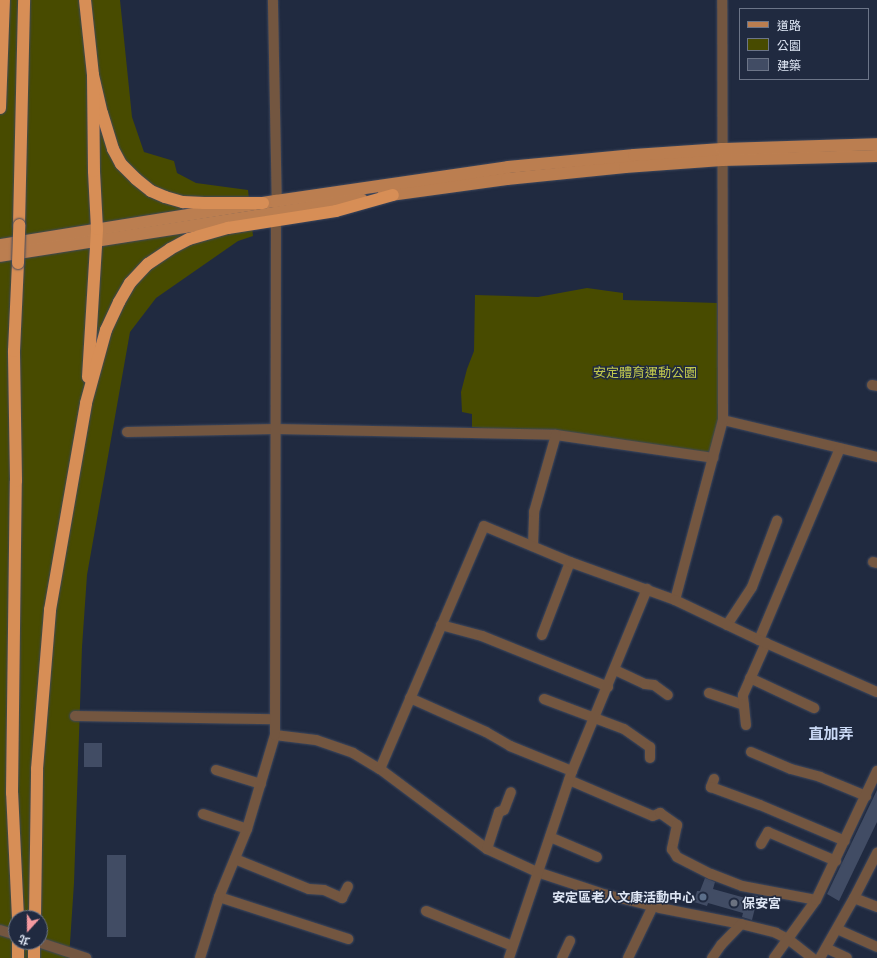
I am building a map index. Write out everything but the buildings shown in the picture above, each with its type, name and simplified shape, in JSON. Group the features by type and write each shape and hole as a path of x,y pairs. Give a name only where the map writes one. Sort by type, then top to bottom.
{"highway":[{"path":"0,108 4,0"},
{"path":"18,910 12,793 16,489 14,351 18,263 24,0"},
{"path":"85,0 93,75 94,171 97,235 86,403"},
{"path":"93,75 102,113 113,149 121,164 150,191 183,202 263,203"},
{"path":"35,910 37,769 50,610 86,403 106,330 119,302 130,283 148,264 170,249 189,239 228,228 276,211 336,212 392,195"}],"main road":[{"path":"392,195 507,178 722,154 877,144"},
{"path":"0,245 97,235 276,211 508,167 634,155 722,154 877,156"},
{"path":"0,256 97,235 263,203 276,211"}],"street":[{"path":"200,958 220,897 247,829 275,735 276,211 273,0"},
{"path":"675,600 723,420 722,0"},
{"path":"723,420 877,457"},
{"path":"127,432 276,429 556,435 713,458"},
{"path":"533,546 534,512 556,435"},
{"path":"746,725 743,695 840,448"},
{"path":"727,625 752,586 776,521"},
{"path":"380,769 484,526 570,562 675,600 877,692"},
{"path":"542,635 570,562"},
{"path":"426,911 512,954 537,872 571,776 647,590"},
{"path":"441,625 482,636 608,687"},
{"path":"615,670 645,684 654,685 668,695"},
{"path":"750,678 814,708"},
{"path":"709,693 744,705"},
{"path":"410,698 486,732 510,746 652,816 660,813 678,825 672,849 677,857 711,874 742,886 816,900"},
{"path":"544,699 624,729 650,747 650,758"},
{"path":"75,716 274,719"},
{"path":"275,735 316,740 353,753 380,769 488,849 537,872 600,892 653,906 741,924 776,933 788,939 812,958"},
{"path":"751,752 791,769 820,777 866,796"},
{"path":"216,770 261,784"},
{"path":"774,958 816,900 877,771"},
{"path":"714,779 711,787 760,805 845,841"},
{"path":"488,849 499,812 504,810 511,792"},
{"path":"203,814 247,829"},
{"path":"761,844 768,832 836,860"},
{"path":"550,837 597,857"},
{"path":"235,859 309,889 324,890 342,898 348,886"},
{"path":"820,958 876,860"},
{"path":"220,897 348,938"},
{"path":"854,898 877,907"},
{"path":"628,958 653,906"},
{"path":"712,958 721,945 741,924"},
{"path":"837,929 877,947"},
{"path":"562,958 570,940"},
{"path":"48,945 86,958"},
{"path":"826,948 847,958"}],"green space":[{"path":"0,0 120,0 132,117 144,152 174,161 177,173 196,183 248,190 253,236 238,241 156,298 130,332 87,575 82,647 74,883 69,958 0,958"},
{"name":"安定體育運動公園","path":"587,288 623,293 623,300 717,303 719,420 711,453 649,445 472,427 472,414 462,412 461,392 467,369 474,351 475,295 538,297"}],"place":[{"name":"安定區老人文康活動中心","path":"703,897"},
{"name":"保安宮","path":"734,903"}],"district":[{"name":"直加弄","path":"831,734"}]}
